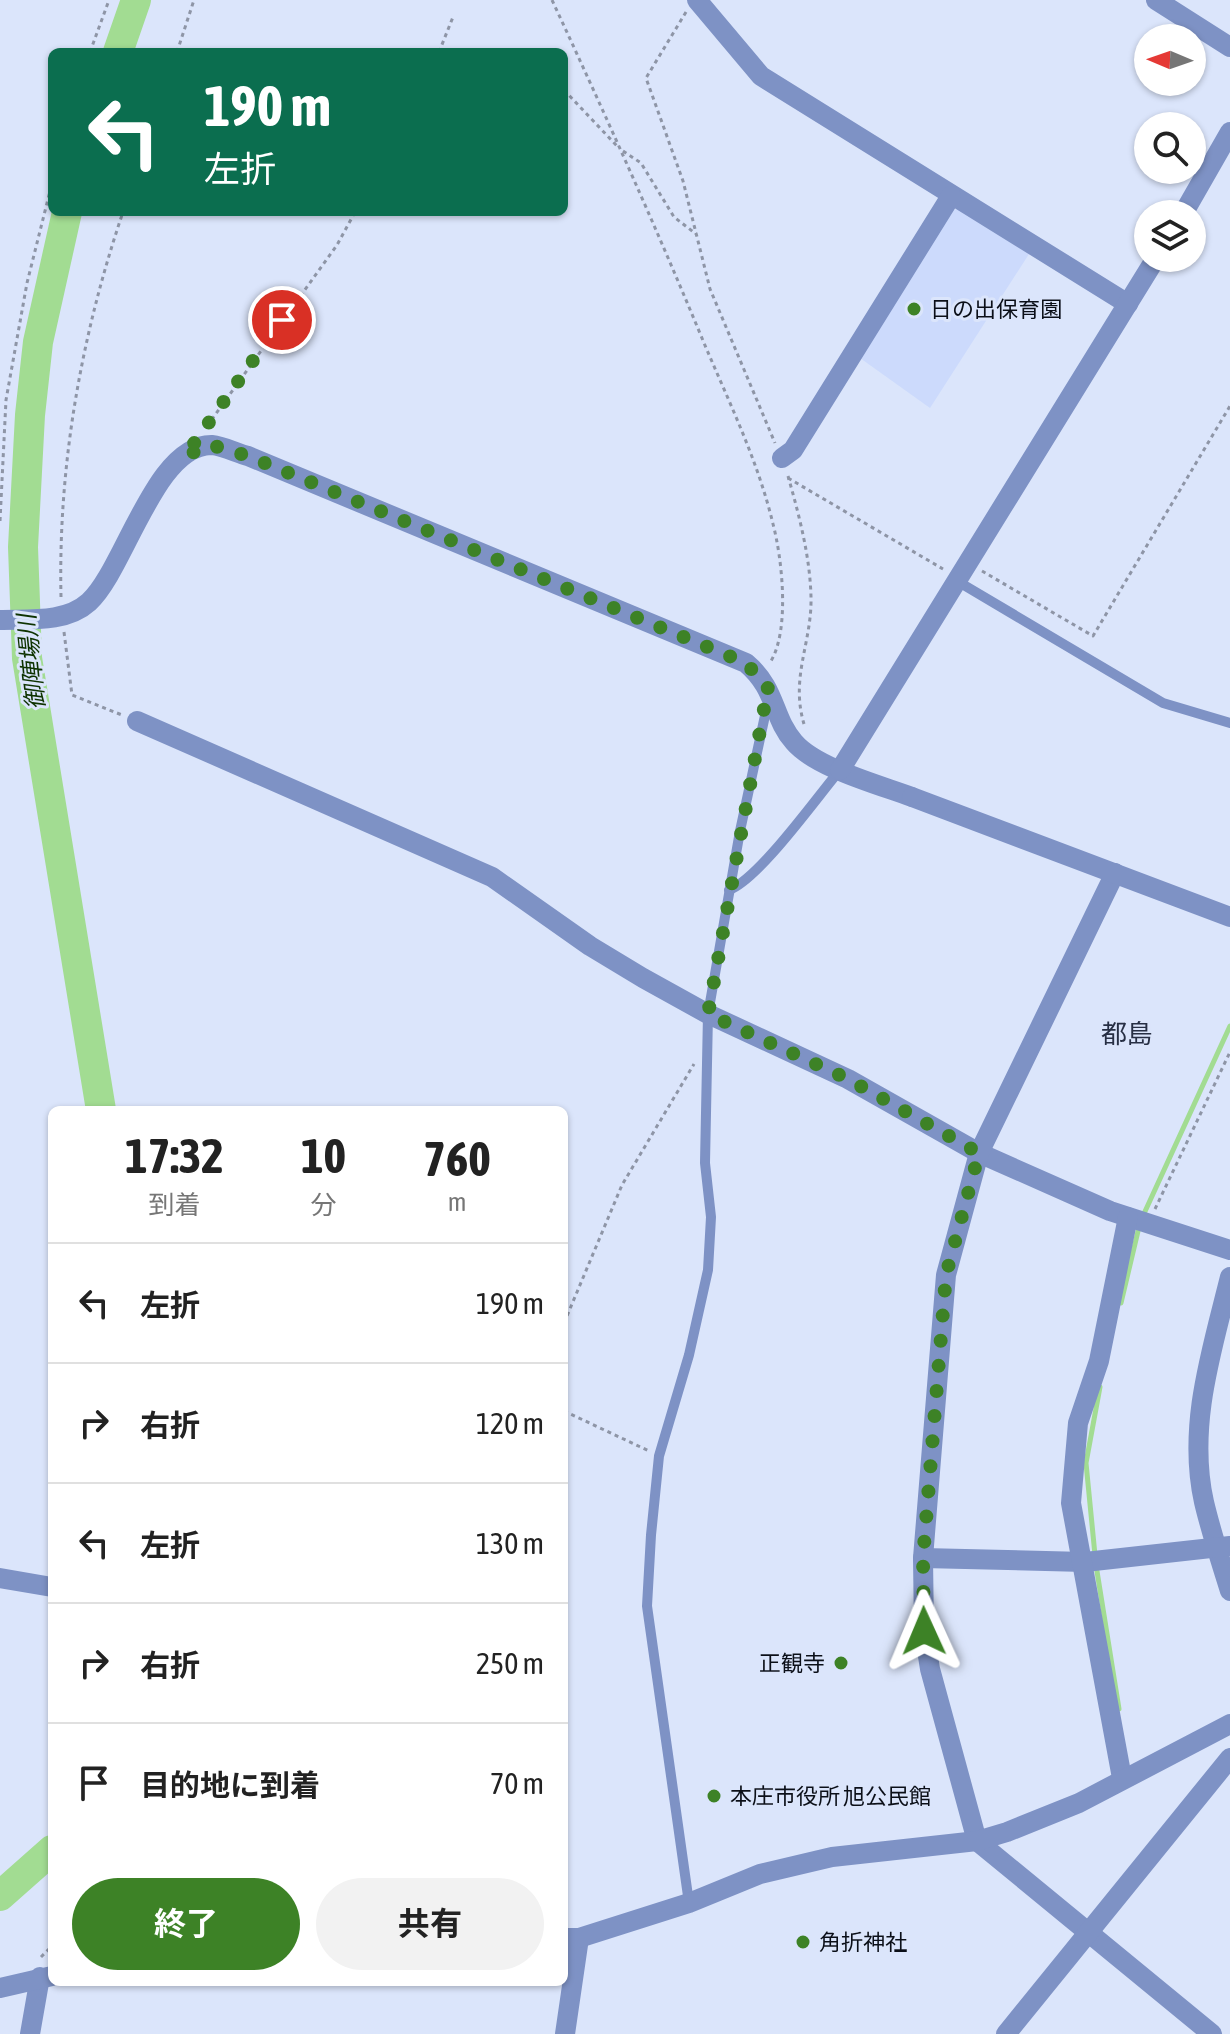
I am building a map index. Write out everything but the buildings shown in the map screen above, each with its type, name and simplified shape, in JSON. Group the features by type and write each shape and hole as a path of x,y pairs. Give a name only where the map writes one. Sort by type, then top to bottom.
{"street":[{"path":"1156,0 1230,47"},
{"path":"692,6 761,76 1128,304"},
{"path":"1191,200 1230,132"},
{"path":"785,468 793,450 951,196"},
{"path":"840,770 1147,272"},
{"path":"0,620 56,617 90,602 168,470 185,456 211,445 248,456 746,663 760,674 772,693 795,744 840,770 1230,917"},
{"path":"137,721 492,877 590,946 708,1014 848,1079 979,1153 1138,1220 1230,1250"},
{"path":"1115,873 979,1153 946,1275 923,1558 924,1631 930,1669 977,1841 1212,2034"},
{"path":"1122,1778 1085,1562 1071,1503 1071,1474 1078,1423 1099,1361 1138,1220"},
{"path":"1230,1277 1206,1373 1200,1414 1203,1500 1223,1546 1230,1591"},
{"path":"923,1558 1085,1562 1223,1546"},
{"path":"0,1578 48,1586"},
{"path":"565,2034 572,1938 689,1903 760,1874 832,1857 977,1841 1079,1803 1230,1724"},
{"path":"1006,2034 1230,1758"},
{"path":"0,1988 46,1976"},
{"path":"30,2034 46,1976"}],"lane":[{"path":"963,572 1163,703 1230,723"},
{"path":"689,1903 647,1606 659,1456 689,1355 708,1270 711,1217 705,1163 708,1014 764,709 772,693"},
{"path":"729,890 739,886 769,854 840,770"}],"path":[{"path":"91,48 109,0"},
{"path":"178,48 194,0"},
{"path":"552,0 621,149 738,424 773,524 782,583 781,612 774,656 760,674"},
{"path":"692,6 646,78 683,181 710,289 785,468 800,518 811,596 809,628 796,695 804,723 812,734"},
{"path":"441,48 453,17"},
{"path":"568,94 621,149 641,163 674,217 696,234"},
{"path":"0,521 6,400 27,283 48,199"},
{"path":"122,216 98,284 73,413 63,486 56,617 72,695 137,721"},
{"path":"185,456 337,245 353,216"},
{"path":"785,468 948,572 963,572 1093,636 1230,406"},
{"path":"568,1313 622,1185 708,1040"},
{"path":"1138,1220 1230,1052"},
{"path":"568,1413 659,1456"}],"shaded area":[{"path":"957,209 1029,254 930,408 860,358 953,210"}],"waterway":[{"name":"御陣場川","path":"119,48 136,0"},
{"name":"御陣場川","path":"66,216 38,342 30,415 23,547 27,658 100,1106"},
{"path":"1142,1218 1230,1026"},
{"path":"1121,1303 1139,1227"},
{"path":"1095,1555 1086,1463 1100,1387"},
{"path":"1096,1565 1119,1709"},
{"name":"御陣場川","path":"0,1896 48,1854"}],"place":[{"name":"日の出保育園","path":"914,309"},
{"name":"正観寺","path":"841,1663"},
{"name":"本庄市役所 旭公民館","path":"714,1796"},
{"name":"角折神社","path":"803,1942"}],"district":[{"name":"都島","path":"1127,1034"}],"route":[{"path":"282,320 185,456 211,445 248,456 746,663 760,674 772,693 764,709 708,1014 848,1079 979,1153 946,1275 923,1558 924,1631"}]}
